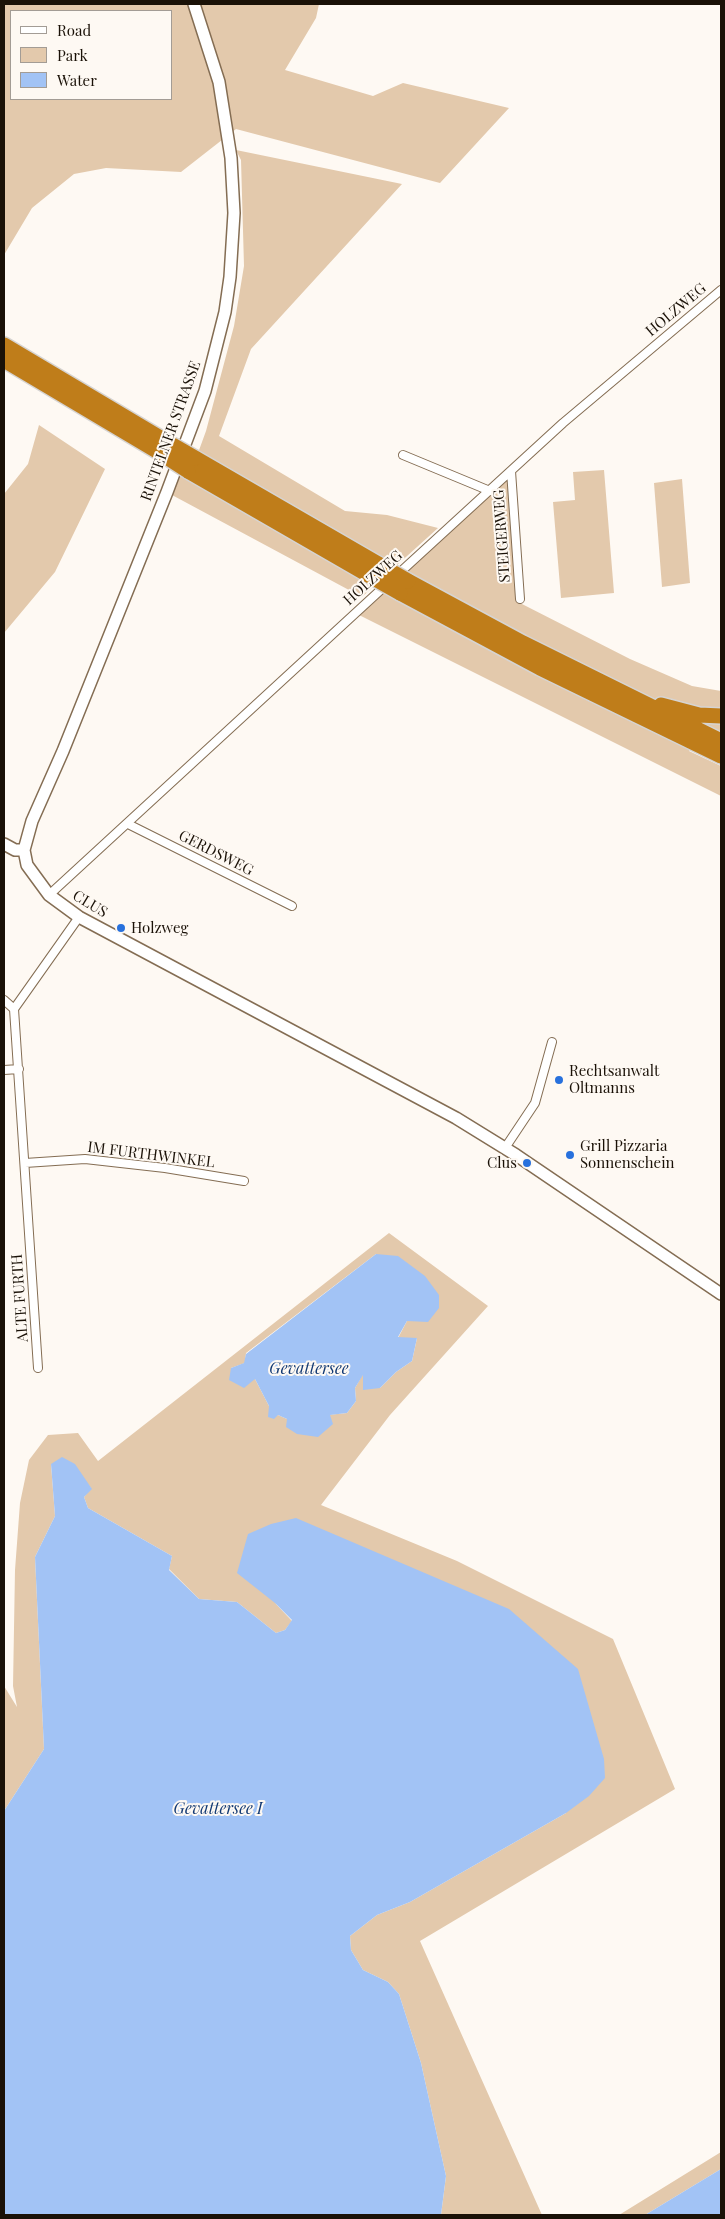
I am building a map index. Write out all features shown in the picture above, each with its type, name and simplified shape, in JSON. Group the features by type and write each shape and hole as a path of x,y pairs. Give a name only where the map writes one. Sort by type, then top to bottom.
{"highway":[{"path":"4,345 160,445 540,668 721,756"},
{"path":"4,360 160,445"},
{"path":"404,587 721,741"},
{"path":"633,699 699,714 721,716"}],"main road":[{"name":"RINTELNER STRASSE","path":"24,850 32,821 63,752 205,391 225,312 233,232 232,158 219,82 194,4"},
{"path":"4,844 15,850 24,850"},
{"name":"CLUS","path":"24,850 27,865 50,895 78,918 447,1113 505,1148 721,1294"}],"street":[{"name":"HOLZWEG","path":"50,895 367,601 563,423 721,290"},
{"path":"403,456 490,490"},
{"name":"STEIGERWEG","path":"511,471 520,599"},
{"name":"GERDSWEG","path":"128,824 292,906"},
{"path":"4,1000 14,1009 78,918"},
{"name":"ALTE FURTH","path":"14,1009 38,1368"},
{"path":"505,1148 536,1103 552,1042"},
{"path":"4,1070 19,1069"},
{"name":"IM FURTHWINKEL","path":"25,1163 85,1159 166,1168 244,1181"}],"green space":[{"path":"4,4 319,4 316,18 285,70 373,96 403,83 509,108 440,183 236,129 181,172 106,168 74,174 32,208 4,255"},
{"path":"236,150 402,184 251,349 219,436 345,511 387,515 438,528 396,566 198,453 206,431 234,326 244,266 241,160"},
{"path":"39,425 105,469 55,572 4,633 4,494 28,464"},
{"path":"604,470 614,593 561,598 553,502 575,500 573,472"},
{"path":"510,471 520,603 630,659 692,686 721,691 721,732 702,723 689,751 721,766 721,796 353,612 398,568"},
{"path":"181,475 374,586 362,597 172,495"},
{"path":"682,479 690,583 662,587 654,483"},
{"path":"389,1233 488,1306 390,1415 321,1505 457,1561 613,1639 675,1789 420,1941 542,2215 441,2215 446,2176 421,2063 399,1994 388,1982 363,1970 351,1950 350,1936 377,1915 410,1902 566,1813 275,1603 292,1621 285,1630 276,1633 237,1602 199,1599 169,1569 172,1556 88,1508 84,1497 91,1488 87,1483 51,1464 55,1516 35,1557 44,1749 4,1811 4,1686 17,1707 13,1686 15,1570 20,1503 29,1460 48,1435 78,1433 98,1461","holes":["376,1254 407,1321 398,1338 417,1338 412,1361 396,1372 380,1388 363,1374 355,1388 356,1401 347,1413 287,1419 278,1415 269,1417 269,1406 255,1379 231,1368 245,1363 246,1353"]},
{"path":"721,2152 721,2169 645,2215 619,2215"}],"water":[{"name":"Gevattersee","path":"376,1254 398,1256 425,1276 439,1295 439,1308 428,1322 407,1321 398,1337 417,1338 412,1361 396,1372 380,1388 363,1390 363,1375 355,1388 356,1401 347,1413 330,1415 333,1424 318,1437 297,1434 286,1427 287,1419 278,1415 274,1419 268,1417 269,1406 255,1379 244,1388 229,1380 231,1368 244,1363 246,1354"},
{"name":"Gevattersee I","path":"62,1457 75,1464 92,1489 84,1497 88,1508 172,1556 169,1570 199,1599 237,1602 276,1633 285,1630 292,1620 275,1603 237,1573 248,1534 271,1524 296,1518 509,1609 578,1669 604,1759 605,1778 589,1796 566,1813 410,1902 377,1915 350,1936 351,1950 363,1970 388,1982 399,1994 421,2063 446,2176 441,2215 4,2215 4,1811 44,1749 35,1557 55,1516 51,1464"},
{"path":"721,2169 721,2215 645,2215"}],"place":[{"name":"Holzweg","path":"121,928"},
{"name":"Rechtsanwalt Oltmanns","path":"559,1080"},
{"name":"Grill Pizzaria Sonnenschein","path":"570,1155"},
{"name":"Clus","path":"527,1163"}]}
